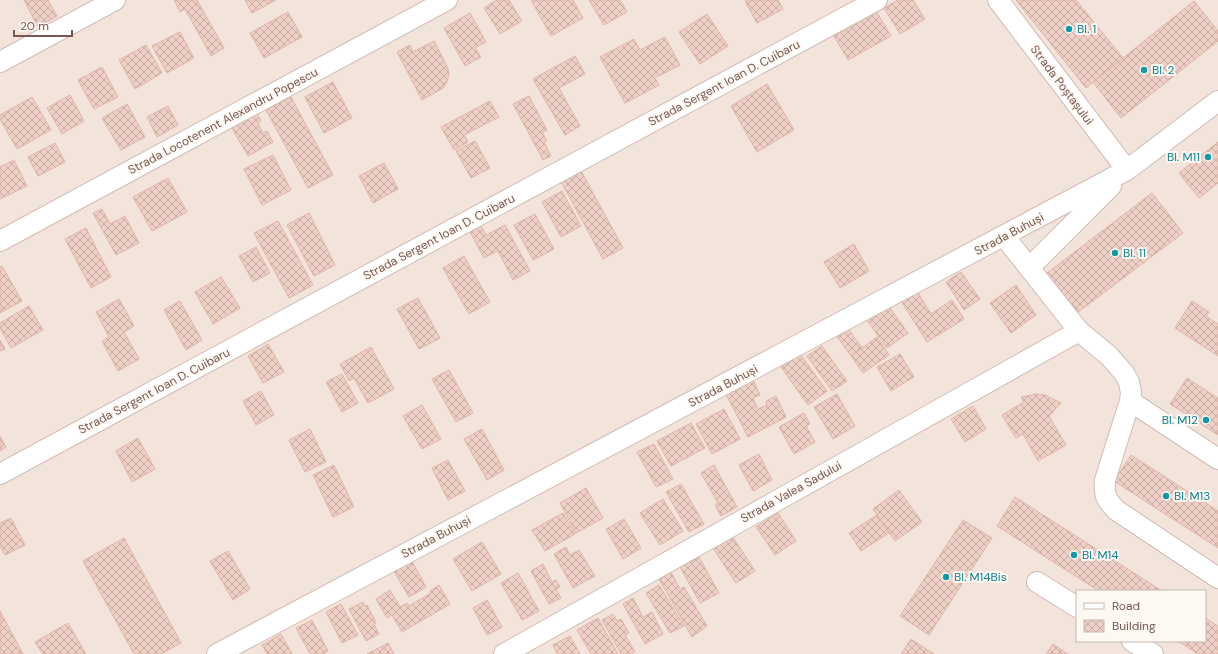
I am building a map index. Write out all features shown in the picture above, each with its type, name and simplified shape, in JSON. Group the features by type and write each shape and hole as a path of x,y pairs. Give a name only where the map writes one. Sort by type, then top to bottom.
{"street":[{"path":"0,62 115,0"},
{"name":"Strada Locotenent Alexandru Popescu","path":"0,241 447,0"},
{"name":"Strada Sergent Ioan D. Cuibaru","path":"0,474 877,0"},
{"name":"Strada Poștașului","path":"998,0 1127,170"},
{"name":"Strada Buhuși","path":"217,654 1127,170 1218,101"},
{"path":"1029,268 1127,170"},
{"path":"1004,236 1079,331 1109,356 1124,373 1129,382 1131,393 1130,401 1105,480 1104,490 1106,500 1116,510 1218,578"},
{"name":"Strada Valea Sadului","path":"504,654 1079,331"},
{"path":"1130,401 1218,459"},
{"path":"1037,582 1076,606"},
{"path":"1134,642 1153,654"}],"shaded area":[{"path":"0,0 1218,0 1218,654 0,654"}],"building":[{"path":"24,0 48,0 57,16 38,27"},
{"path":"174,0 197,0 224,48 211,56 185,9 180,12"},
{"path":"245,0 276,0 252,13"},
{"path":"497,0 509,0 522,21 500,34 484,8"},
{"path":"531,0 573,0 583,18 551,36"},
{"path":"589,0 620,0 627,12 604,25"},
{"path":"778,0 783,9 757,23 745,1"},
{"path":"898,0 913,0 925,19 900,34 884,8"},
{"name":"Bl. 1","path":"1016,0 1076,0 1123,58 1086,88"},
{"name":"Bl. 2","path":"1194,1 1218,31 1218,41 1121,118 1093,82"},
{"path":"876,11 891,36 848,60 834,36"},
{"path":"288,12 302,37 264,58 250,33"},
{"path":"470,13 486,42 475,48 481,57 465,66 444,28"},
{"path":"707,14 728,46 700,64 679,32"},
{"path":"180,32 194,58 167,73 152,46"},
{"path":"665,37 680,65 655,78 659,85 625,103 600,57 634,39 640,50"},
{"path":"434,41 449,73 447,82 443,88 422,100 397,52 410,45 413,52"},
{"path":"146,45 162,73 135,89 119,60"},
{"path":"575,56 585,74 559,88 580,126 565,135 533,79"},
{"path":"102,67 118,97 94,109 78,80"},
{"path":"333,82 352,118 324,133 305,97"},
{"path":"767,84 794,130 757,152 731,106"},
{"path":"70,95 84,121 62,134 47,108"},
{"path":"529,96 547,130 542,132 547,141 544,142 551,156 543,160 513,104"},
{"path":"32,97 51,130 17,149 0,119 0,115"},
{"path":"291,97 333,175 308,188 266,110"},
{"path":"490,101 499,117 464,135 468,142 454,150 441,127"},
{"path":"127,104 145,137 121,150 102,118"},
{"path":"168,106 178,125 157,137 147,117"},
{"path":"256,111 261,121 258,123 263,133 267,131 273,142 248,156 230,125"},
{"path":"475,141 490,168 471,178 456,151"},
{"name":"Bl. M11","path":"1218,142 1218,183 1199,198 1179,173"},
{"path":"55,143 65,162 38,176 28,157"},
{"path":"273,155 291,190 262,205 244,169"},
{"path":"14,160 27,186 0,199 0,167"},
{"path":"384,163 398,189 373,203 359,176"},
{"path":"580,169 623,248 603,259 560,180"},
{"path":"168,178 187,212 152,231 133,197"},
{"path":"562,191 581,226 561,237 542,202"},
{"name":"Bl. 11","path":"1152,193 1183,233 1077,313 1047,273"},
{"path":"102,209 110,224 125,216 139,243 116,255 93,213"},
{"path":"309,213 335,265 314,276 287,225"},
{"path":"535,214 554,249 533,260 514,225"},
{"path":"278,221 313,285 289,298 254,233"},
{"path":"480,224 486,235 505,225 530,271 513,280 498,251 484,258 469,230"},
{"path":"86,228 111,277 91,288 65,239"},
{"path":"854,244 869,271 840,288 824,262"},
{"path":"256,247 270,273 253,282 239,256"},
{"path":"464,256 490,302 469,314 443,268"},
{"path":"2,266 22,301 0,313 0,267"},
{"path":"961,272 980,299 964,310 946,282"},
{"path":"221,277 240,308 213,324 195,292"},
{"path":"1016,285 1036,315 1011,333 990,303"},
{"path":"917,291 931,314 952,300 964,319 927,342 901,301"},
{"path":"418,298 440,338 419,349 397,309"},
{"path":"119,299 134,326 124,332 139,359 118,371 102,341 109,337 96,312"},
{"path":"180,301 202,340 186,350 164,310"},
{"path":"885,301 908,333 887,348 864,316"},
{"path":"1192,301 1209,312 1206,316 1218,324 1218,356 1175,328"},
{"path":"29,306 43,330 11,348 0,328 0,323"},
{"path":"846,326 862,348 851,356 835,334"},
{"path":"877,337 889,355 863,373 851,356"},
{"path":"0,340 5,349 0,351"},
{"path":"268,344 284,372 263,383 248,356"},
{"path":"822,346 847,381 832,391 807,356"},
{"path":"371,347 394,389 368,403 354,378 349,381 340,364"},
{"path":"800,354 827,391 808,405 781,367"},
{"path":"900,354 914,377 891,391 877,367"},
{"path":"449,370 473,413 456,422 432,379"},
{"path":"342,374 358,403 342,412 326,382"},
{"name":"Bl. M12","path":"1187,378 1218,398 1218,435 1170,404"},
{"path":"753,380 760,395 753,398 758,409 767,405 766,401 776,396 786,417 748,437 726,394"},
{"path":"261,391 274,415 256,425 243,401"},
{"path":"837,394 855,426 833,439 814,407"},
{"path":"1037,394 1045,395 1061,403 1049,416 1066,445 1038,461 1023,434 1016,438 1002,415 1024,402 1021,397"},
{"path":"422,405 441,439 422,449 403,416"},
{"path":"973,406 986,429 965,442 951,419"},
{"path":"724,409 740,439 712,454 696,424"},
{"path":"804,413 810,424 806,426 815,442 794,454 779,427"},
{"path":"691,423 705,448 671,466 657,441"},
{"path":"310,429 326,462 305,472 289,440"},
{"path":"482,429 504,470 487,480 464,439"},
{"path":"0,436 6,447 0,451"},
{"path":"138,438 155,469 132,482 116,451"},
{"path":"654,444 673,479 656,487 637,452"},
{"path":"759,454 772,480 753,491 739,465"},
{"name":"Bl. M13","path":"1131,455 1218,511 1218,548 1114,481"},
{"path":"448,460 465,491 448,500 432,468"},
{"path":"334,465 354,507 333,517 313,475"},
{"path":"714,465 737,507 721,516 715,505 718,503 701,473"},
{"path":"681,484 704,524 689,532 666,492"},
{"path":"586,488 603,518 576,533 560,503"},
{"path":"899,490 922,522 895,541 873,509"},
{"name":"Bl. M14","path":"1015,497 1160,590 1097,590 997,526"},
{"path":"663,499 683,531 660,545 640,513"},
{"path":"563,513 575,534 545,551 532,530"},
{"path":"778,513 796,541 775,555 756,527"},
{"path":"877,515 889,533 861,551 849,533"},
{"path":"11,518 25,545 5,555 0,546 0,523"},
{"path":"624,519 641,548 623,559 606,529"},
{"name":"Bl. M14Bis","path":"963,520 992,538 929,635 900,616"},
{"path":"732,536 755,571 736,583 713,548"},
{"path":"124,538 181,643 161,654 134,654 83,561"},
{"path":"482,542 501,574 472,591 453,559"},
{"path":"566,547 570,555 579,550 595,576 573,588 554,554"},
{"path":"228,551 250,589 233,600 210,561"},
{"path":"699,557 719,593 700,603 680,567"},
{"path":"410,558 426,587 409,597 392,568"},
{"path":"543,564 552,582 556,580 560,587 556,589 561,598 549,604 531,571"},
{"path":"671,572 680,589 684,587 707,626 692,637 659,579"},
{"path":"518,573 539,611 522,620 501,583"},
{"path":"439,585 450,604 402,632 392,615 387,618 376,599 390,590 400,607 407,603 409,606 431,593 430,591"},
{"path":"659,585 684,626 670,633 646,593"},
{"path":"633,598 643,617 652,612 663,634 645,644 623,604"},
{"path":"487,600 502,627 487,635 473,608"},
{"path":"363,602 364,606 367,605 376,622 374,624 379,634 366,641 349,609"},
{"path":"341,604 358,635 342,643 326,612"},
{"path":"0,611 23,654 0,654"},
{"path":"613,614 617,621 621,619 629,633 625,635 635,652 631,654 621,654 602,620"},
{"path":"598,618 618,654 591,654 577,630"},
{"path":"1206,619 1218,626 1218,654 1198,654 1180,642 1206,642"},
{"path":"312,620 328,651 323,654 310,654 296,628"},
{"path":"68,623 86,654 43,654 35,642"},
{"path":"281,634 292,654 267,654 262,645"},
{"path":"570,636 580,654 557,654 553,645"},
{"path":"911,639 934,654 901,654"},
{"path":"388,643 394,654 367,654"},
{"path":"1053,644 1068,654 1046,654"}],"place":[{"name":"Bl. 1","path":"1069,29"},
{"name":"Bl. 2","path":"1144,70"},
{"name":"Bl. M11","path":"1208,157"},
{"name":"Bl. 11","path":"1115,253"},
{"name":"Bl. M12","path":"1206,420"},
{"name":"Bl. M13","path":"1166,496"},
{"name":"Bl. M14","path":"1074,555"},
{"name":"Bl. M14Bis","path":"946,577"}]}
